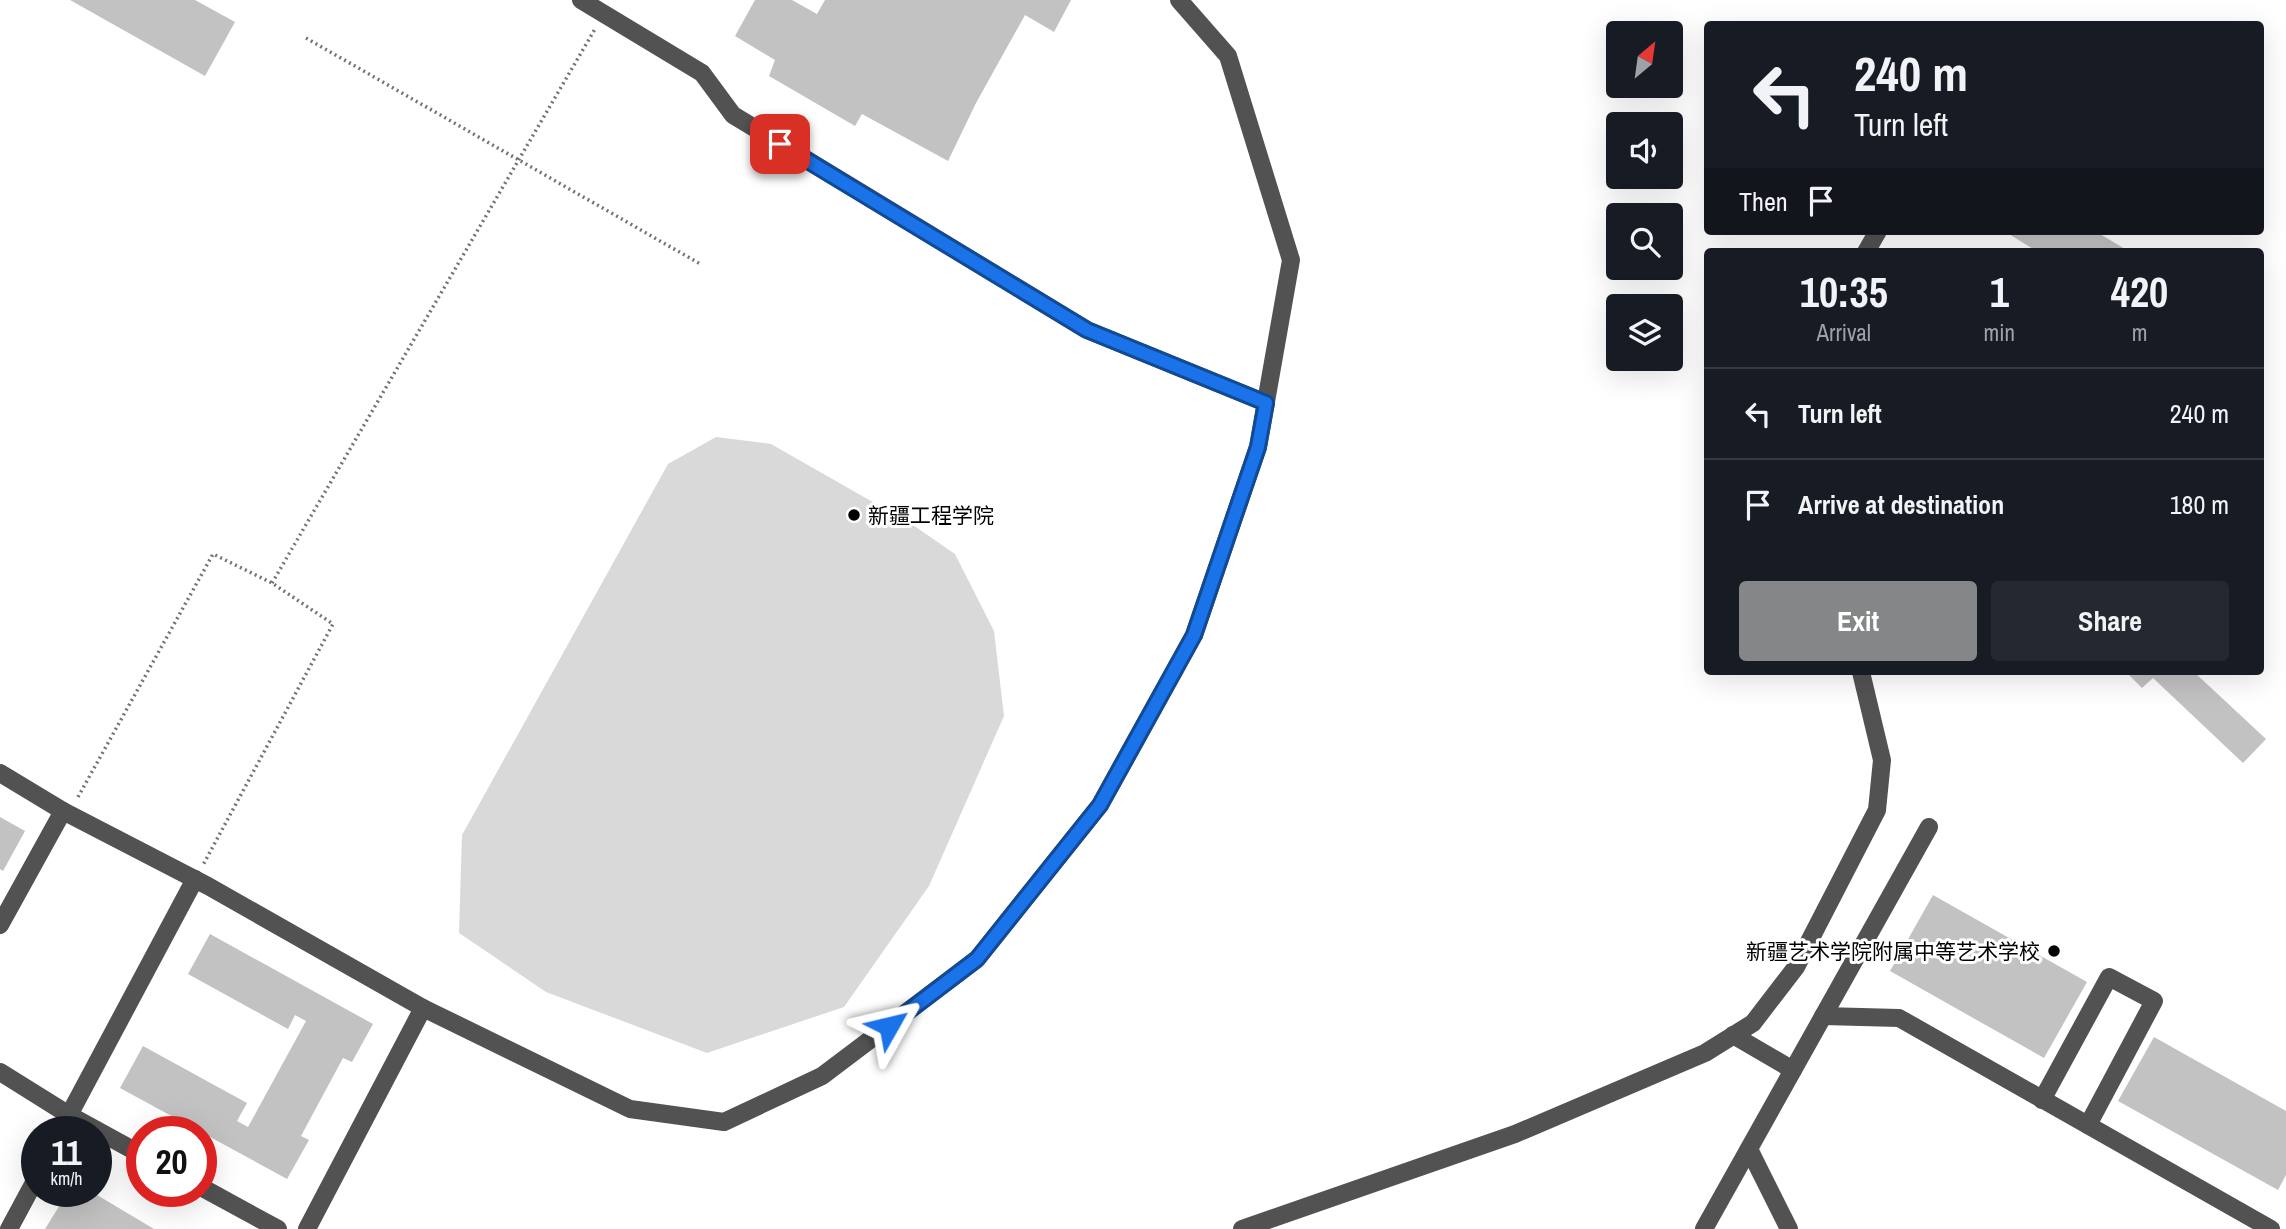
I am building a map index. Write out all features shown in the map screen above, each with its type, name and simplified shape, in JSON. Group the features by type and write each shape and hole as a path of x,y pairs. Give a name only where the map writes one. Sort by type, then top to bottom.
{"street":[{"path":"581,0 702,73 733,115 1087,330 1266,403"},
{"path":"0,773 65,813 208,886 423,1008 630,1109 724,1122 822,1076 977,959 1100,805 1194,635 1258,447 1291,260 1228,56 1179,0"},
{"path":"1242,1229 1515,1134 1705,1053 1754,1023 1796,967 1877,810 1882,760 1862,675"},
{"path":"0,925 65,813"},
{"path":"1704,1229 1929,827"},
{"path":"69,1115 195,879"},
{"path":"2042,1100 2109,977 2154,1002 2088,1125"},
{"path":"307,1229 423,1008"},
{"path":"1823,1016 1899,1018 2271,1229"},
{"path":"1733,1035 1793,1070"},
{"path":"0,1072 69,1115 126,1145"},
{"path":"1749,1149 1789,1229"},
{"path":"217,1196 278,1229"},
{"path":"9,1229 21,1207"}],"path":[{"path":"272,583 604,14"},
{"path":"306,38 702,265"},
{"path":"65,813 213,554 272,583 333,624 195,879"}],"shaded area":[{"path":"716,437 771,444 913,525 955,554 994,631 1004,716 929,886 844,1007 707,1053 546,992 459,933 462,835 668,464"}],"building":[{"path":"70,0 195,0 235,22 205,76"},
{"path":"755,0 792,0 817,14 825,0 1071,0 1054,32 1025,15 976,103 948,161 862,114 855,126 769,76 775,60 735,36"},
{"path":"2010,235 2102,235 2123,248 2032,248"},
{"path":"2129,675 2197,675 2266,739 2243,763 2153,678 2142,688"},
{"path":"0,817 25,831 3,871 0,869"},
{"path":"1933,895 2087,982 2044,1058 1890,971"},
{"path":"210,934 373,1024 352,1062 343,1058 301,1136 309,1140 287,1179 217,1141 217,1116 171,1116 120,1088 143,1046 247,1103 237,1121 248,1127 306,1021 295,1015 288,1029 188,974"},
{"path":"2154,1037 2286,1111 2286,1175 2278,1190 2118,1101"},
{"path":"112,1204 154,1229 45,1229 59,1207 112,1207"}],"place":[{"name":"新疆工程学院","path":"854,515"},
{"name":"新疆艺术学院附属中等艺术学校","path":"2054,951"}],"route":[{"path":"780,144 1087,330 1266,403 1258,447 1194,635 1100,805 977,959 889,1026"}]}
